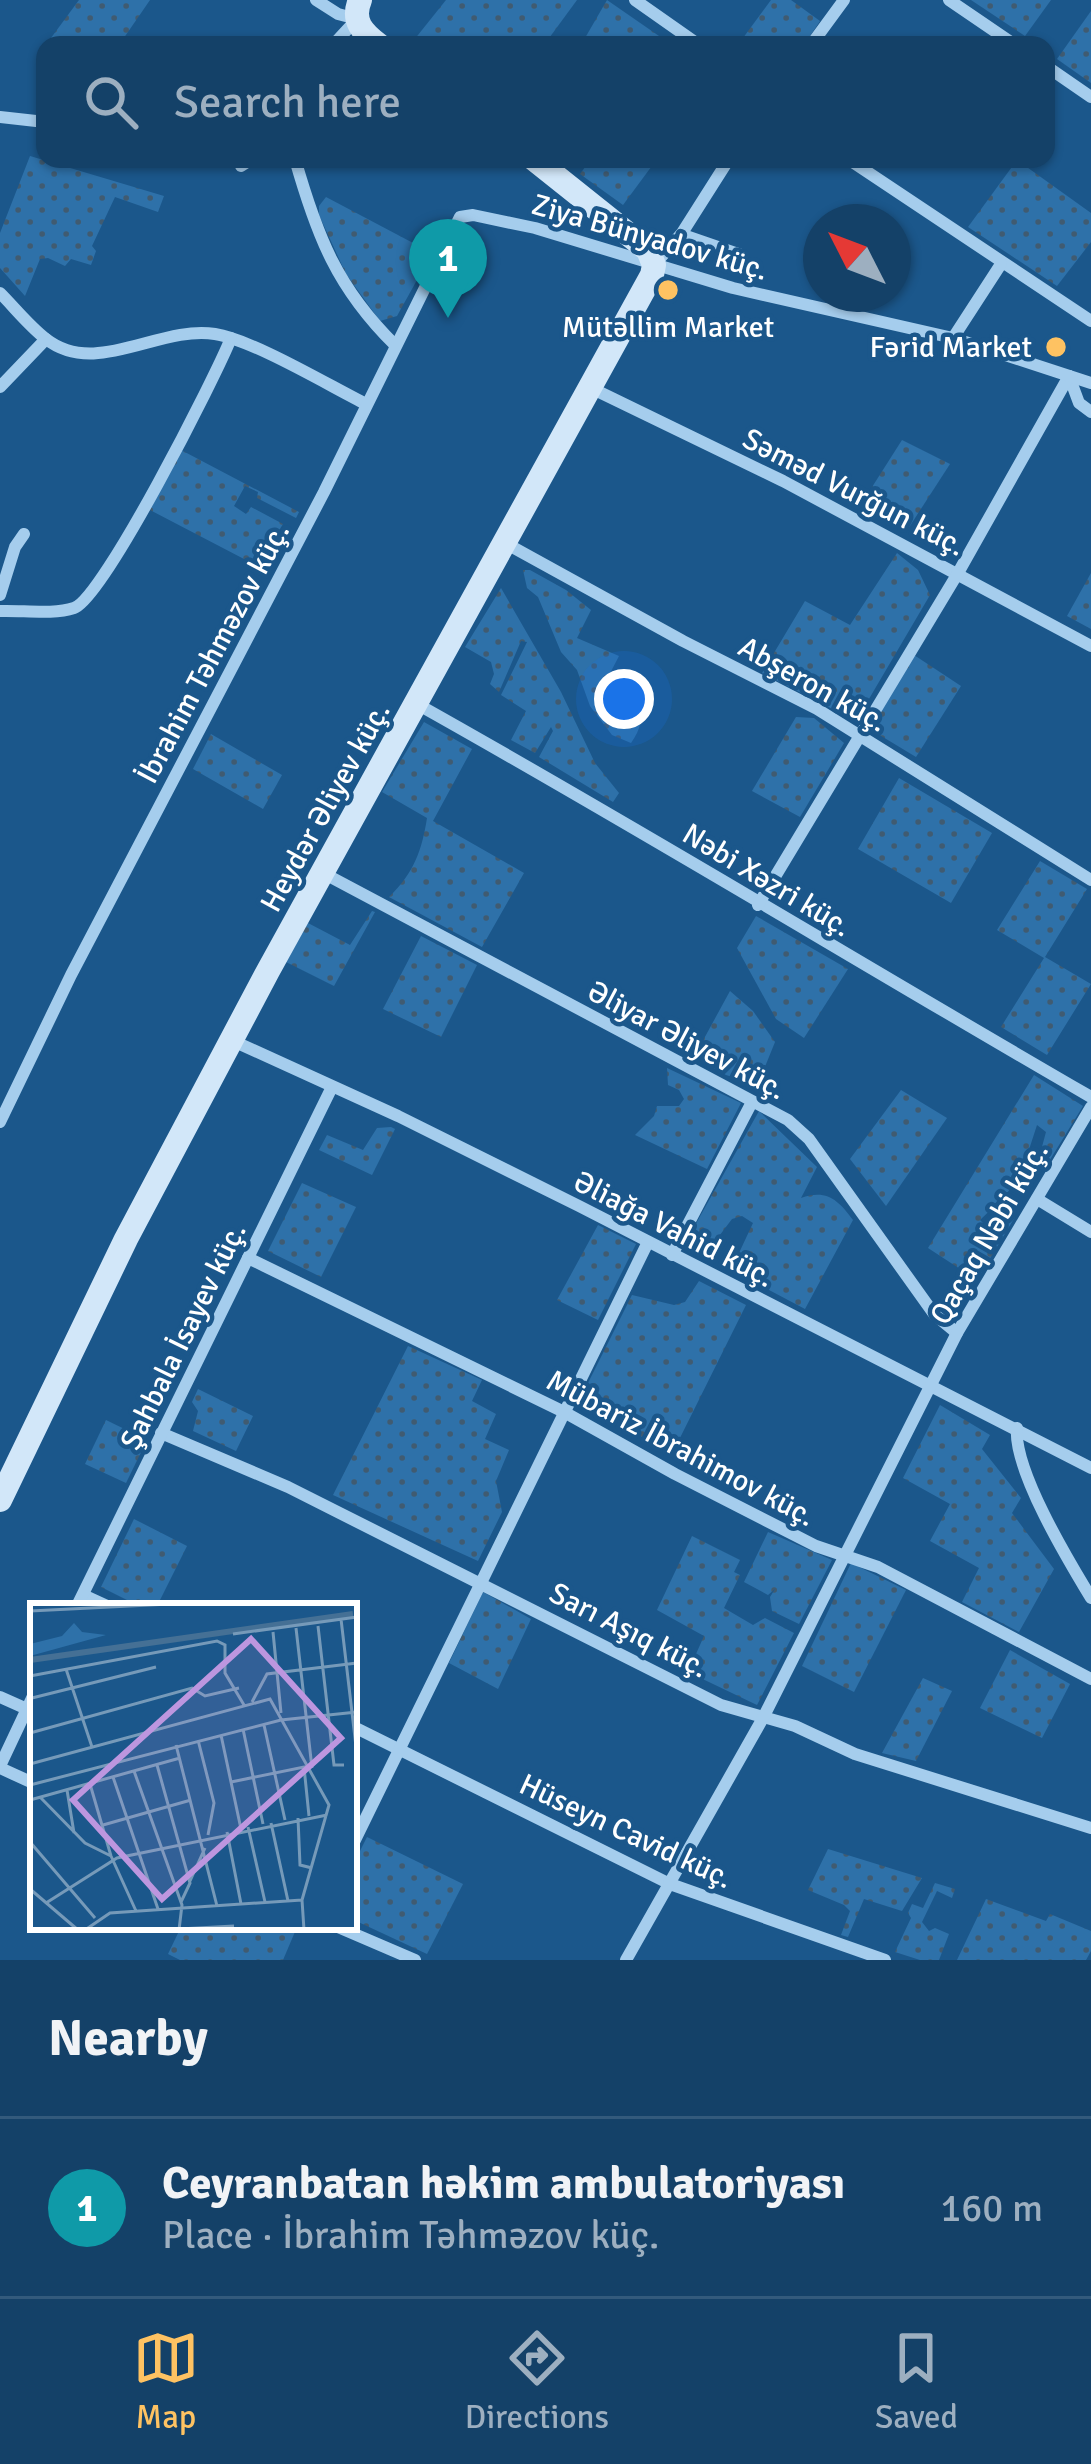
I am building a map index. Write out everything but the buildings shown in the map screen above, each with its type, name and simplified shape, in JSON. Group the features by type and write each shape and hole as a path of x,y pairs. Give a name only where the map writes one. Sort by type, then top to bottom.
{"street":[{"path":"316,0 338,14 358,10"},
{"path":"635,0 686,36"},
{"path":"818,36 844,0"},
{"path":"950,0 1002,36"},
{"path":"339,36 358,10"},
{"path":"1055,72 1091,97"},
{"path":"0,117 36,121"},
{"path":"298,168 320,242 352,298 395,345"},
{"path":"545,168 648,250 654,265"},
{"name":"Heydər Əliyev küç.","path":"0,1500 126,1239 322,872 645,290 654,265 682,233 723,168"},
{"path":"861,168 1091,321"},
{"name":"İbrahim Təhməzov küç.","path":"0,1122 70,975 293,553 453,226 460,217 472,214"},
{"name":"Ziya Bünyadov küç.","path":"472,214 557,234 733,288 953,338 1091,383"},
{"path":"953,338 1001,264"},
{"path":"0,293 61,348 90,354 182,334 231,338 366,404"},
{"path":"0,611 76,608 93,592 231,338"},
{"path":"0,387 46,339"},
{"path":"1069,376 1079,403 1091,412"},
{"path":"758,904 958,573 1069,376"},
{"name":"Səməd Vurğun küç.","path":"591,388 783,481 1091,646"},
{"path":"0,595 15,547 24,534"},
{"name":"Abşeron küç.","path":"505,543 817,709 1091,880"},
{"name":"Nəbi Xəzri küç.","path":"417,704 1091,1097"},
{"name":"Əliyar Əliyev küç.","path":"322,872 788,1120 809,1139 934,1314 957,1333"},
{"name":"Əliağa Vahid küç.","path":"231,1040 648,1242 1091,1468"},
{"name":"Şahbala İsayev küç.","path":"80,1600 332,1087"},
{"path":"672,1255 752,1102"},
{"name":"Qaçaq Nəbi küç.","path":"626,1960 763,1718 957,1333 1091,1107"},
{"path":"1037,1199 1091,1232"},
{"path":"357,1836 648,1242"},
{"name":"Mübariz İbrahimov küç.","path":"248,1258 564,1412 766,1522 816,1546 878,1567 1091,1679"},
{"path":"1017,1428 1016,1451 1091,1598"},
{"name":"Sarı Aşıq küç.","path":"161,1433 288,1487 721,1705 796,1726 855,1754 1091,1828"},
{"path":"0,1697 30,1703 0,1767 30,1782"},
{"name":"Hüseyn Cavid küç.","path":"357,1728 670,1884 885,1960"},
{"path":"345,1930 415,1960"}],"lane":[{"path":"682,233 740,253"}],"shaded area":[{"path":"79,0 150,0 125,36 52,36"},
{"path":"446,0 577,0 551,36 417,36"},
{"path":"607,0 659,36 586,36"},
{"path":"771,0 791,0 820,21 810,36 744,36"},
{"path":"971,0 1051,0 1025,36"},
{"path":"1091,11 1091,83 1057,59"},
{"path":"30,156 36,158 36,168 70,168 164,196 158,212 115,197 92,246 96,251 91,265 71,259 65,266 40,259 25,296 0,268 0,233"},
{"path":"584,168 650,168 623,205 580,174"},
{"path":"1011,168 1028,168 1091,213 1091,242 1057,286 968,227"},
{"path":"326,197 432,253 397,316 380,321 346,274 319,215"},
{"path":"902,440 950,464 906,532 860,506"},
{"path":"181,450 299,512 296,518 257,498 258,492 245,486 234,506 246,514 251,507 283,524 278,532 287,537 269,572 150,510"},
{"path":"897,553 918,570 930,595 856,721 762,673 805,601 850,625"},
{"path":"523,570 591,610 577,638 619,656 595,702 625,721 638,700 640,722 631,743 612,735 590,706 577,670 561,652 538,597 527,588"},
{"path":"1091,573 1091,629 1067,616"},
{"path":"501,588 561,692 595,763 619,793 613,802 539,757 551,727 535,753 511,740 526,711 501,695 527,642 521,641 499,692 490,684 491,662 465,647"},
{"path":"914,655 961,686 916,757 868,728"},
{"path":"796,717 814,718 844,743 800,817 752,791"},
{"path":"424,722 472,749 433,821 524,873 482,947 389,897 416,860 427,818 382,792"},
{"path":"211,734 282,775 263,809 193,769"},
{"path":"899,778 992,833 951,903 858,849"},
{"path":"1040,861 1087,889 1045,957 1091,984 1047,1055 1001,1027 1044,958 997,930"},
{"path":"372,911 334,986 286,962 308,923 350,945"},
{"path":"756,916 848,969 804,1038 776,1019 737,948"},
{"path":"421,936 477,965 441,1037 383,1009"},
{"path":"730,991 753,1011 775,1042 762,1074 752,1083 694,1057"},
{"path":"667,1068 741,1103 707,1169 635,1135 654,1116 657,1106 679,1106 684,1099 668,1085"},
{"path":"1034,1075 1083,1106 1048,1163 1039,1158 1046,1132 1037,1125 1023,1168 1006,1195 980,1220 981,1233 1010,1209 1015,1217 977,1280 928,1248"},
{"path":"901,1090 947,1118 886,1206 850,1159"},
{"path":"759,1111 817,1167 801,1198 831,1198 853,1220 805,1309 756,1283 764,1268 743,1262 739,1253 753,1223 742,1216 732,1219 704,1256 684,1245"},
{"path":"377,1128 395,1129 372,1175 319,1150 327,1135 363,1150"},
{"path":"302,1183 356,1207 321,1277 268,1251"},
{"path":"598,1225 636,1244 598,1320 557,1300"},
{"path":"699,1281 746,1305 672,1454 579,1401 632,1295 674,1305 685,1302"},
{"path":"408,1346 482,1380 472,1401 496,1414 485,1439 509,1450 496,1481 502,1512 478,1561 333,1495"},
{"path":"198,1389 253,1416 236,1451 193,1431 198,1411 192,1402"},
{"path":"940,1405 990,1435 982,1449 1021,1498 1012,1513 1054,1569 1019,1632 962,1602 979,1568 930,1541 950,1504 903,1478"},
{"path":"106,1420 147,1440 126,1483 85,1464"},
{"path":"134,1519 187,1546 158,1603 133,1603 101,1587"},
{"path":"768,1532 832,1560 799,1624 772,1611 770,1597 775,1589 768,1595 744,1582"},
{"path":"692,1536 740,1560 734,1572 740,1575 724,1608 753,1625 765,1618 794,1633 757,1705 688,1672 704,1636 657,1610"},
{"path":"851,1563 906,1590 854,1692 802,1666"},
{"path":"483,1592 531,1619 498,1689 449,1663"},
{"path":"1010,1650 1070,1684 1042,1738 980,1708"},
{"path":"923,1678 952,1691 916,1761 882,1753"},
{"path":"367,1837 463,1884 427,1954 357,1921 357,1857"},
{"path":"828,1849 922,1878 902,1911 864,1899 848,1937 841,1935 850,1911 808,1890"},
{"path":"935,1883 955,1889 952,1898 937,1891 922,1922 929,1931 935,1928 949,1934 939,1960 895,1952 911,1918 912,1904 923,1908"},
{"path":"986,1899 1046,1921 1050,1914 1091,1931 1091,1951 1086,1960 957,1960"},
{"path":"180,1930 296,1930 283,1960 180,1960 168,1954"}],"place":[{"name":"Mütəllim Market","path":"668,290"},
{"name":"Ceyranbatan həkim ambulatoriyası","path":"448,318"},
{"name":"Fərid Market","path":"1056,347"}]}
